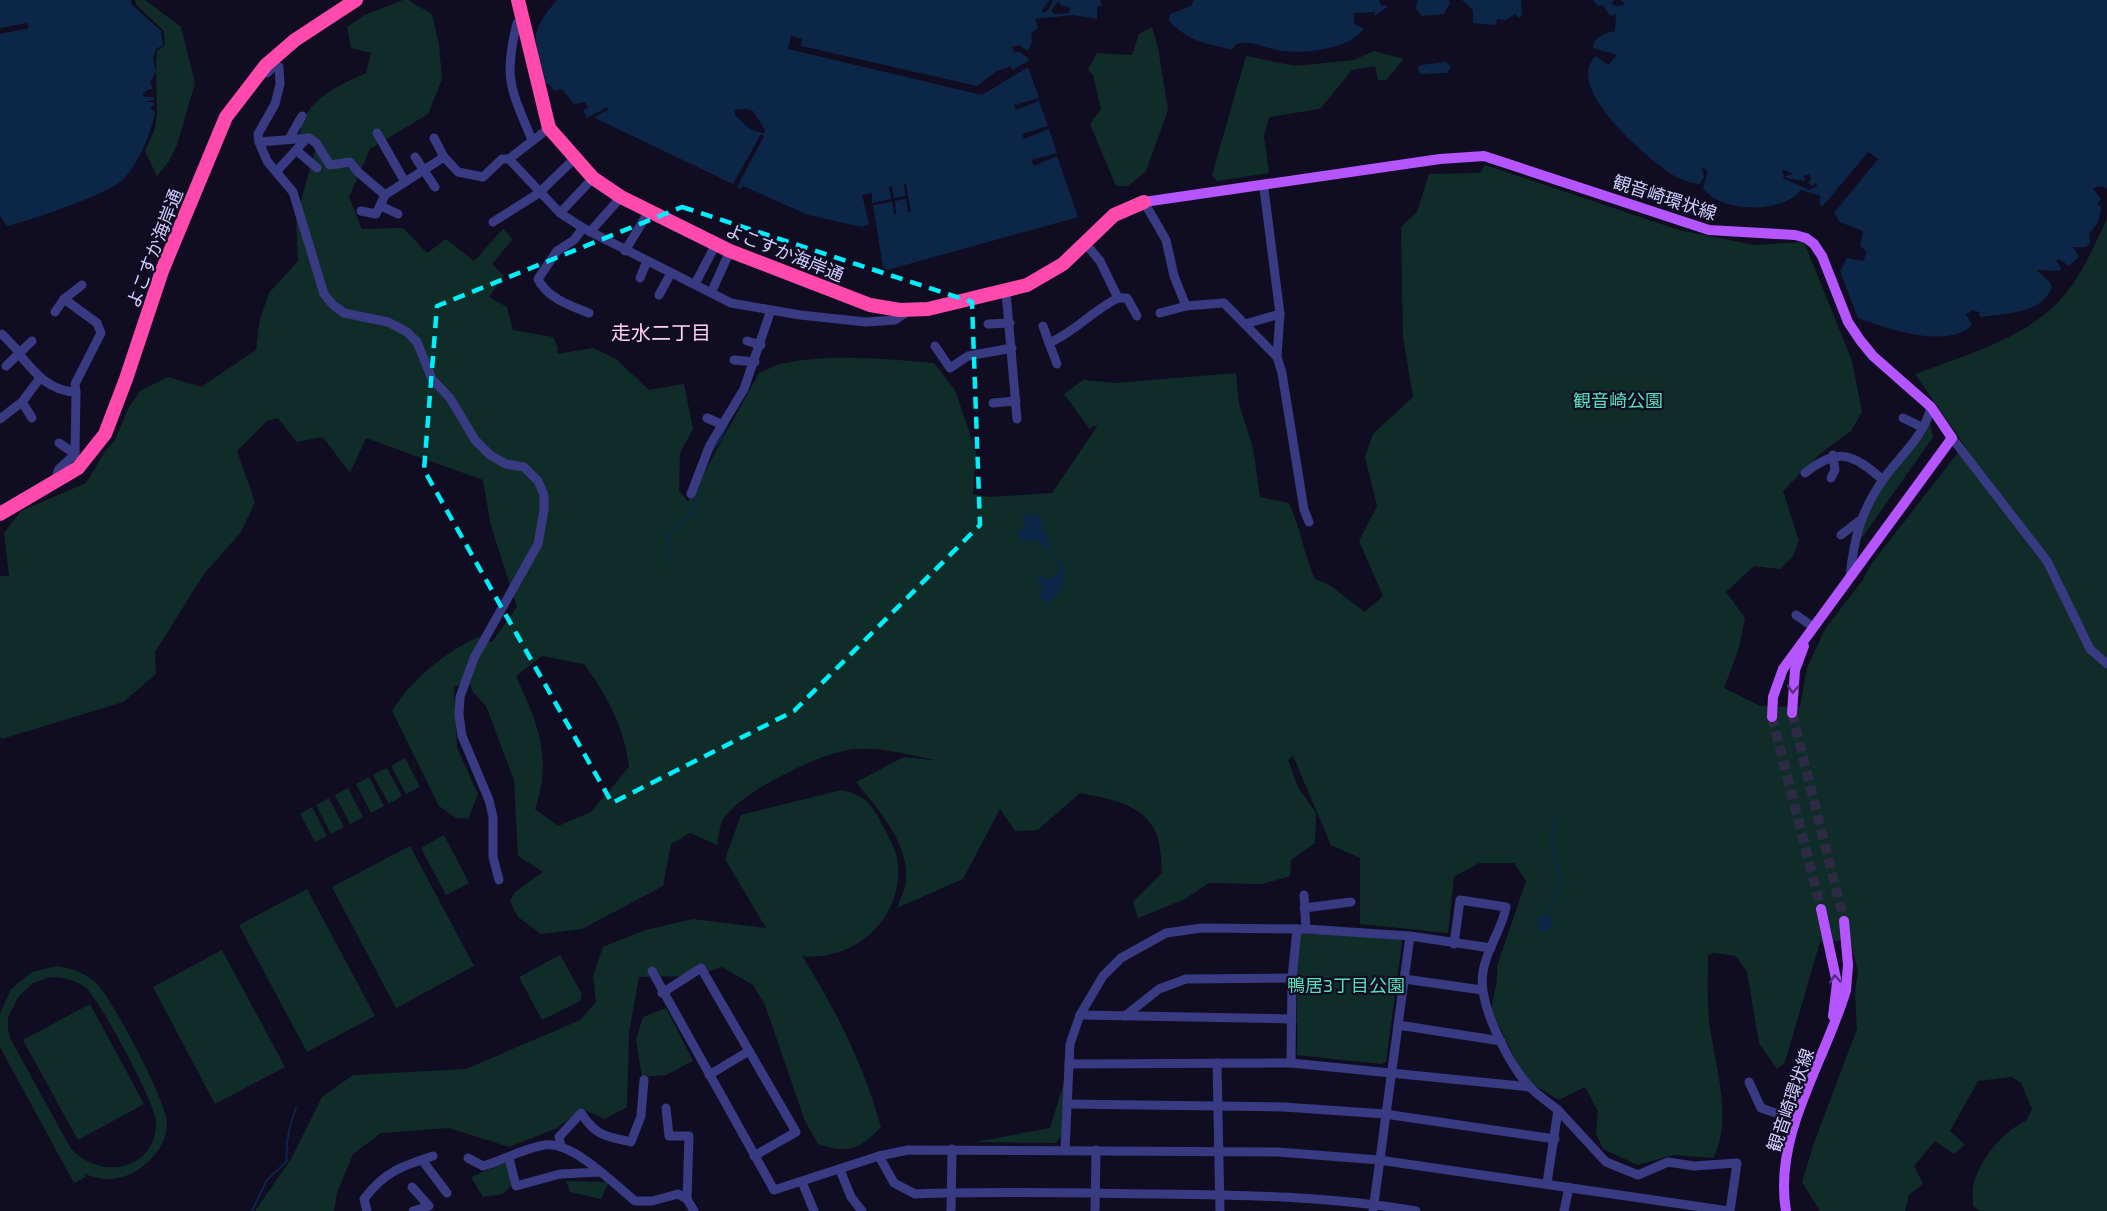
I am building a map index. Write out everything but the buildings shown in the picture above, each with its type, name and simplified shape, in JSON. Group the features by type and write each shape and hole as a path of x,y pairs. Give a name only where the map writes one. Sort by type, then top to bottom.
{"highway":[{"name":"よこすか海岸通","path":"0,514 61,480 86,460 105,434 162,271 226,117 266,64 295,40 356,0"},
{"name":"よこすか海岸通","path":"518,0 549,128 593,178 621,197 730,251 870,305 910,310 927,309 1006,292 1046,276 1114,215 1144,202"}],"main road":[{"name":"観音崎環状線","path":"1144,202 1440,159 1484,156 1709,230 1795,235 1814,244 1822,256 1848,322 1866,348 1931,407 1952,438"},
{"path":"1772,717 1773,698 1783,669 1812,626 1952,438"},
{"path":"1792,713 1795,670 1812,626"},
{"name":"観音崎環状線","path":"1821,909 1837,983 1830,1037"},
{"name":"観音崎環状線","path":"1786,1211 1784,1170 1787,1149 1846,990 1848,965 1844,921"}],"street":[{"path":"523,20 517,24 508,57 510,87 532,140"},
{"path":"226,117 270,70 279,67 280,84 275,104 258,135 259,142 267,160 293,192 324,294 344,313 388,322 407,332 417,342 432,379 450,398 475,440 490,455 506,464 524,467 538,481 544,495 544,510 538,544 474,658 460,698 459,715 462,736 489,800 493,817 492,857 499,880"},
{"path":"289,140 303,116"},
{"path":"434,138 444,157 458,172 483,177 502,159 509,159 549,128"},
{"path":"377,133 405,182"},
{"path":"259,142 307,138 316,143 330,165 333,176"},
{"path":"277,171 307,138"},
{"path":"296,150 317,168"},
{"path":"415,157 422,171 435,187"},
{"path":"360,211 376,214 386,195 444,157"},
{"path":"509,159 538,193 560,213 625,251 731,303 866,322 895,320 910,310"},
{"path":"493,222 538,193 574,159"},
{"path":"330,165 350,162 358,172 386,195"},
{"path":"560,213 593,178"},
{"path":"1264,189 1280,314 1277,357 1282,373 1304,510 1309,522"},
{"path":"589,313 570,306 543,289 538,279 557,250 587,230 621,197"},
{"path":"1144,202 1166,240 1174,276 1186,306"},
{"path":"381,206 398,214"},
{"path":"625,251 649,211"},
{"path":"1085,243 1100,261 1119,297"},
{"path":"695,284 716,244"},
{"path":"711,293 730,251"},
{"path":"640,278 647,261"},
{"path":"659,296 671,273"},
{"path":"55,312 64,299 82,285"},
{"path":"1006,292 1017,419"},
{"path":"1049,344 1066,336 1101,306 1119,297 1127,298 1137,316"},
{"path":"61,480 57,474 59,469 75,454 75,384 101,333 97,323 64,299"},
{"path":"1160,313 1186,306 1224,303 1277,357"},
{"path":"866,322 870,305"},
{"path":"691,494 710,445 744,389 761,345 771,310"},
{"path":"1245,324 1280,314"},
{"path":"988,324 1010,323"},
{"path":"1043,326 1056,364"},
{"path":"2,334 40,378 64,392 76,392"},
{"path":"6,366 32,341"},
{"path":"747,341 761,345"},
{"path":"935,346 950,368 968,356 1012,348"},
{"path":"734,360 754,362"},
{"path":"0,419 22,402 40,378"},
{"path":"993,403 1016,401"},
{"path":"22,402 32,418"},
{"path":"1850,577 1859,521 1883,480 1917,440 1931,407"},
{"path":"706,418 721,424"},
{"path":"1904,418 1922,427"},
{"path":"1952,438 2047,561 2090,649 2107,664"},
{"path":"59,443 75,454"},
{"path":"1805,473 1822,459 1836,463 1863,463 1883,480"},
{"path":"1831,478 1836,463"},
{"path":"1841,535 1859,521"},
{"path":"1797,615 1812,626"},
{"path":"1291,1063 1292,978 1302,929 1304,895"},
{"path":"652,971 662,993 774,1190 879,1156 908,1150 1219,1150 1379,1160 1730,1211 1737,1163 1694,1166 1668,1161 1638,1175 1606,1162 1558,1110 1530,1087 1510,1062 1482,990 1483,972 1504,919 1506,907 1460,900 1454,944"},
{"path":"1304,908 1351,902"},
{"path":"1065,1150 1070,1044 1080,1015 1103,976 1121,958 1166,933 1202,928 1302,929 1410,936 1491,948"},
{"path":"1374,1207 1410,936"},
{"path":"662,993 701,968 796,1132 754,1156"},
{"path":"1125,1016 1159,989 1186,979 1292,978"},
{"path":"1404,979 1482,990"},
{"path":"1080,1015 1292,1019"},
{"path":"1398,1025 1501,1041"},
{"path":"709,1075 749,1052"},
{"path":"1217,1063 1220,1211"},
{"path":"1069,1064 1291,1063 1392,1071 1530,1087"},
{"path":"561,1147 560,1137 581,1113 592,1129 601,1135 631,1142 641,1116 644,1080"},
{"path":"1749,1082 1761,1108 1788,1117 1790,1124 1795,1125"},
{"path":"1067,1104 1218,1104 1385,1114 1555,1139"},
{"path":"666,1108 669,1136 689,1136 687,1199"},
{"path":"1547,1183 1558,1110"},
{"path":"468,1158 483,1166 546,1145 561,1147 601,1172 635,1201 652,1201 678,1194 687,1199 694,1211"},
{"path":"951,1211 952,1149"},
{"path":"1095,1211 1096,1150"},
{"path":"366,1211 364,1199 377,1180 407,1164 433,1156"},
{"path":"879,1156 887,1174 903,1190 915,1194 1220,1195 1416,1211"},
{"path":"509,1158 516,1186 560,1174 601,1172"},
{"path":"422,1160 447,1193"},
{"path":"840,1170 851,1197 862,1211"},
{"path":"802,1182 814,1211"},
{"path":"412,1187 429,1206 413,1211"},
{"path":"1564,1211 1569,1187"}],"highlighted area":[{"path":"682,207 972,302 980,525 794,711 612,803 424,470 437,306"}],"green space":[{"path":"135,0 145,0 181,27 195,83 177,145 169,161 157,176 145,151 155,129 157,51 165,45 164,31 137,5"},
{"name":"観音崎公園","path":"403,0 408,0 432,14 439,45 442,79 428,114 370,149 349,197 362,229 403,228 427,253 446,239 474,261 503,229 513,239 492,264 504,276 489,297 507,307 513,330 553,337 558,348 557,354 593,348 616,359 649,390 684,384 693,429 680,453 679,490 688,502 759,373 780,364 838,358 934,363 955,390 976,452 973,494 989,497 1052,493 1098,425 1089,428 1064,394 1083,380 1116,383 1236,373 1239,404 1253,448 1260,497 1289,503 1315,579 1328,584 1365,612 1383,596 1359,541 1377,506 1365,457 1373,434 1413,397 1403,337 1401,227 1417,212 1429,174 1480,173 1485,165 1679,230 1754,245 1804,242 1852,361 1862,412 1851,431 1821,453 1783,491 1799,541 1793,556 1781,569 1754,566 1726,592 1745,618 1739,648 1724,688 1760,706 1800,707 1807,668 1825,629 1862,581 1872,563 1964,445 1915,374 1997,343 2017,333 2053,308 2079,275 2107,219 2107,1211 1980,1211 1973,1206 1973,1187 1986,1157 2000,1139 2026,1121 2032,1109 2021,1083 2012,1077 1978,1081 1950,1131 1965,1145 1954,1154 1935,1141 1914,1166 1923,1184 1909,1195 1905,1211 1820,1211 1802,1182 1814,1143 1857,1029 1855,993 1858,971 1850,940 1820,942 1785,1062 1777,1069 1759,1043 1747,972 1736,956 1713,953 1708,955 1709,1021 1722,1109 1722,1127 1713,1158 1674,1155 1638,1165 1603,1149 1596,1133 1598,1111 1585,1087 1559,1100 1526,1080 1491,1010 1497,981 1497,966 1526,881 1514,863 1479,863 1454,877 1448,933 1360,924 1360,858 1331,845 1293,756 1288,760 1298,787 1316,813 1315,843 1291,860 1290,876 1262,884 1209,883 1185,899 1138,918 1133,902 1162,873 1157,835 1151,824 1135,809 1114,800 1080,793 1038,830 1015,831 1000,809 963,879 897,908 906,881 903,854 890,827 856,782 904,757 940,761 883,750 860,749 834,753 818,759 781,776 746,797 722,821 717,845 690,833 671,844 663,886 582,929 541,934 518,917 510,901 515,892 543,872 518,856 514,780 486,706 473,692 469,681 454,687 457,748 478,794 468,819 456,818 439,806 392,711 409,688 441,659 478,637 492,642 517,607 491,526 483,480 366,438 350,473 323,437 297,442 278,418 267,421 237,451 255,502 241,532 204,574 155,652 156,674 123,702 2,739 0,737 0,576 9,576 4,533 21,511 86,483 104,453 115,440 128,409 140,391 168,377 201,387 256,350 260,319 269,293 298,261 296,219 316,147 300,134 303,122 315,103 324,96 366,73 371,53 351,48 347,27 365,15","holes":["542,656 584,664 614,713 624,739 629,767 591,812 558,826 535,809 543,772 540,740 516,676"]},
{"path":"1152,27 1158,48 1168,110 1146,171 1128,186 1116,186 1090,124 1101,109 1093,75 1088,70 1097,53 1132,55 1139,34"},
{"path":"1374,51 1404,59 1386,80 1378,80 1375,66 1352,70 1320,109 1269,117 1264,136 1269,173 1217,181 1212,175 1246,56 1295,66 1354,60"},
{"path":"1930,423 1933,437 1861,539 1861,521 1888,478"},
{"path":"405,758 420,787 406,794 391,766"},
{"path":"387,768 402,796 389,804 373,775"},
{"path":"369,777 384,806 371,813 356,784"},
{"path":"348,788 363,817 350,824 335,795"},
{"path":"842,790 858,795 868,803 893,846 897,857 898,878 894,898 886,915 859,943 822,956 802,956 848,1039 874,1104 881,1127 866,1141 846,1149 818,1144 805,1121 765,1005 753,985 722,967 695,976 639,977 629,1032 627,1107 605,1119 582,1109 557,1128 509,1147 449,1128 381,1133 353,1154 337,1193 334,1211 255,1211 291,1159 322,1097 353,1075 466,1069 580,1020 596,1002 593,976 603,947 645,930 693,919 766,928 725,859 741,815"},
{"path":"329,798 344,827 331,834 316,805"},
{"path":"312,807 327,836 315,842 300,814"},
{"path":"444,835 469,883 446,895 421,848"},
{"path":"410,846 474,966 396,1008 332,887"},
{"path":"307,889 375,1016 307,1052 239,925"},
{"name":"鴨居3丁目公園","path":"1299,932 1400,939 1402,942 1386,1062 1381,1064 1297,1055 1297,934"},
{"path":"222,950 285,1067 215,1104 153,987"},
{"path":"560,955 582,994 580,1001 542,1020 519,977"},
{"path":"57,966 89,977 98,985 115,1010 138,1052 165,1112 167,1123 164,1139 157,1152 132,1173 120,1178 108,1179 96,1178 84,1173 86,1177 74,1183 0,1047 0,1014 11,989 32,972","holes":["55,977 77,982 92,995 125,1051 153,1110 156,1120 154,1137 148,1150 138,1159 126,1165 112,1167 98,1165 84,1159 71,1149 10,1038 8,1017 18,997 33,983"]},
{"path":"90,1004 144,1104 78,1140 23,1040"},
{"path":"666,1008 693,1061 666,1075 642,1077 636,1040 643,1017"},
{"path":"1065,1079 1062,1136 1055,1143 975,1142 1050,1128"},
{"path":"506,1162 512,1185 503,1194 483,1197 471,1177"},
{"path":"566,1181 609,1182 601,1199 570,1192"}],"water":[{"path":"0,0 131,0 131,4 161,31 163,45 156,49 153,59 156,72 150,82 153,89 142,94 144,97 154,97 154,100 144,102 153,102 154,105 150,108 155,112 153,120 143,149 127,175 99,194 7,226 0,216"},
{"path":"557,0 1050,0 1042,10 1043,13 1049,9 1053,0 1100,0 1102,5 1097,7 1097,19 1073,15 1035,19 1038,28 1031,33 1032,41 1028,51 1019,45 1012,47 1014,52 1020,52 1030,60 1012,70 1011,66 997,71 977,86 801,46 802,39 791,36 788,49 982,95 1028,67 1039,98 1014,105 1016,110 1039,101 1048,126 1022,134 1024,139 1049,129 1057,153 1031,160 1034,166 1057,156 1078,217 887,270 883,267 873,205 892,202 894,214 896,214 895,201 906,199 908,212 911,212 906,184 904,184 905,196 894,198 892,186 889,187 891,199 872,203 872,193 862,195 869,224 862,227 808,215 743,186 740,189 737,187 764,136 761,134 733,184 595,117 608,110 607,107 587,118 583,110 588,107 585,102 574,104 562,89 554,91 549,84 544,84 536,39 537,31 547,12","holes":["1058,1 1061,5 1070,8 1069,13 1055,14 1051,11","735,110 753,111 765,130 764,134 750,129 735,115"]},
{"path":"1194,0 1379,0 1381,5 1388,6 1375,16 1374,12 1354,13 1354,24 1364,29 1357,36 1336,46 1298,52 1241,43 1236,44 1232,50 1192,38 1169,21 1170,14 1191,6"},
{"path":"1418,0 1449,0 1450,3 1444,14 1422,16 1415,8"},
{"path":"1462,0 1521,0 1522,15 1519,18 1515,14 1506,20 1497,19 1496,25 1473,23 1473,10"},
{"path":"1593,0 1614,0 1611,4 1618,6 1625,4 1620,0 2107,0 2107,188 2098,186 2093,189 2101,199 2097,204 2101,206 2101,210 2096,225 2089,233 2090,243 2086,247 2073,247 2079,257 2069,266 2059,259 2056,261 2061,268 2059,271 2036,270 2049,281 2052,287 2040,303 2022,311 2000,315 1980,317 1979,312 1972,310 1966,314 1972,325 1961,332 1948,336 1916,335 1858,318 1840,271 1847,258 1863,261 1867,252 1860,246 1863,231 1840,222 1834,213 1878,159 1868,152 1823,206 1819,204 1821,196 1801,190 1792,198 1767,207 1737,206 1711,196 1703,188 1708,171 1702,168 1704,177 1700,184 1673,175 1627,137 1598,102 1590,85 1588,69 1596,56 1608,65 1617,55 1593,48 1598,38 1615,31 1616,14 1610,16 1603,5 1598,6","holes":["1782,169 1794,174 1785,176 1805,181 1804,176 1809,174 1811,179 1808,183 1813,186 1816,182 1817,186 1810,190 1782,178 1784,177"]},
{"path":"1446,62 1451,67 1447,73 1420,74 1418,68 1421,65"},
{"path":"1037,514 1041,517 1043,531 1049,538 1050,549 1053,555 1062,562 1063,568 1060,592 1045,603 1040,598 1043,586 1036,580 1042,576 1049,579 1059,573 1060,564 1039,541 1022,541 1016,532 1023,529 1026,522 1022,520 1024,515"},
{"path":"1545,915 1551,917 1553,923 1551,929 1545,931 1539,929 1537,923 1539,917"}],"pier":[{"path":"27,23 29,28 0,34 0,28"}],"waterway":[{"path":"713,449 720,441 728,423"},
{"path":"669,564 667,536 696,509 695,499 700,482"},
{"path":"1547,914 1559,888 1558,869 1552,844 1554,827 1559,818"},
{"path":"252,1211 267,1180 287,1161 288,1134 296,1108"}],"tunnel":[{"path":"1792,713 1844,921"},
{"path":"1772,717 1821,909"}],"district":[{"name":"走水二丁目","path":"661,332"}]}
